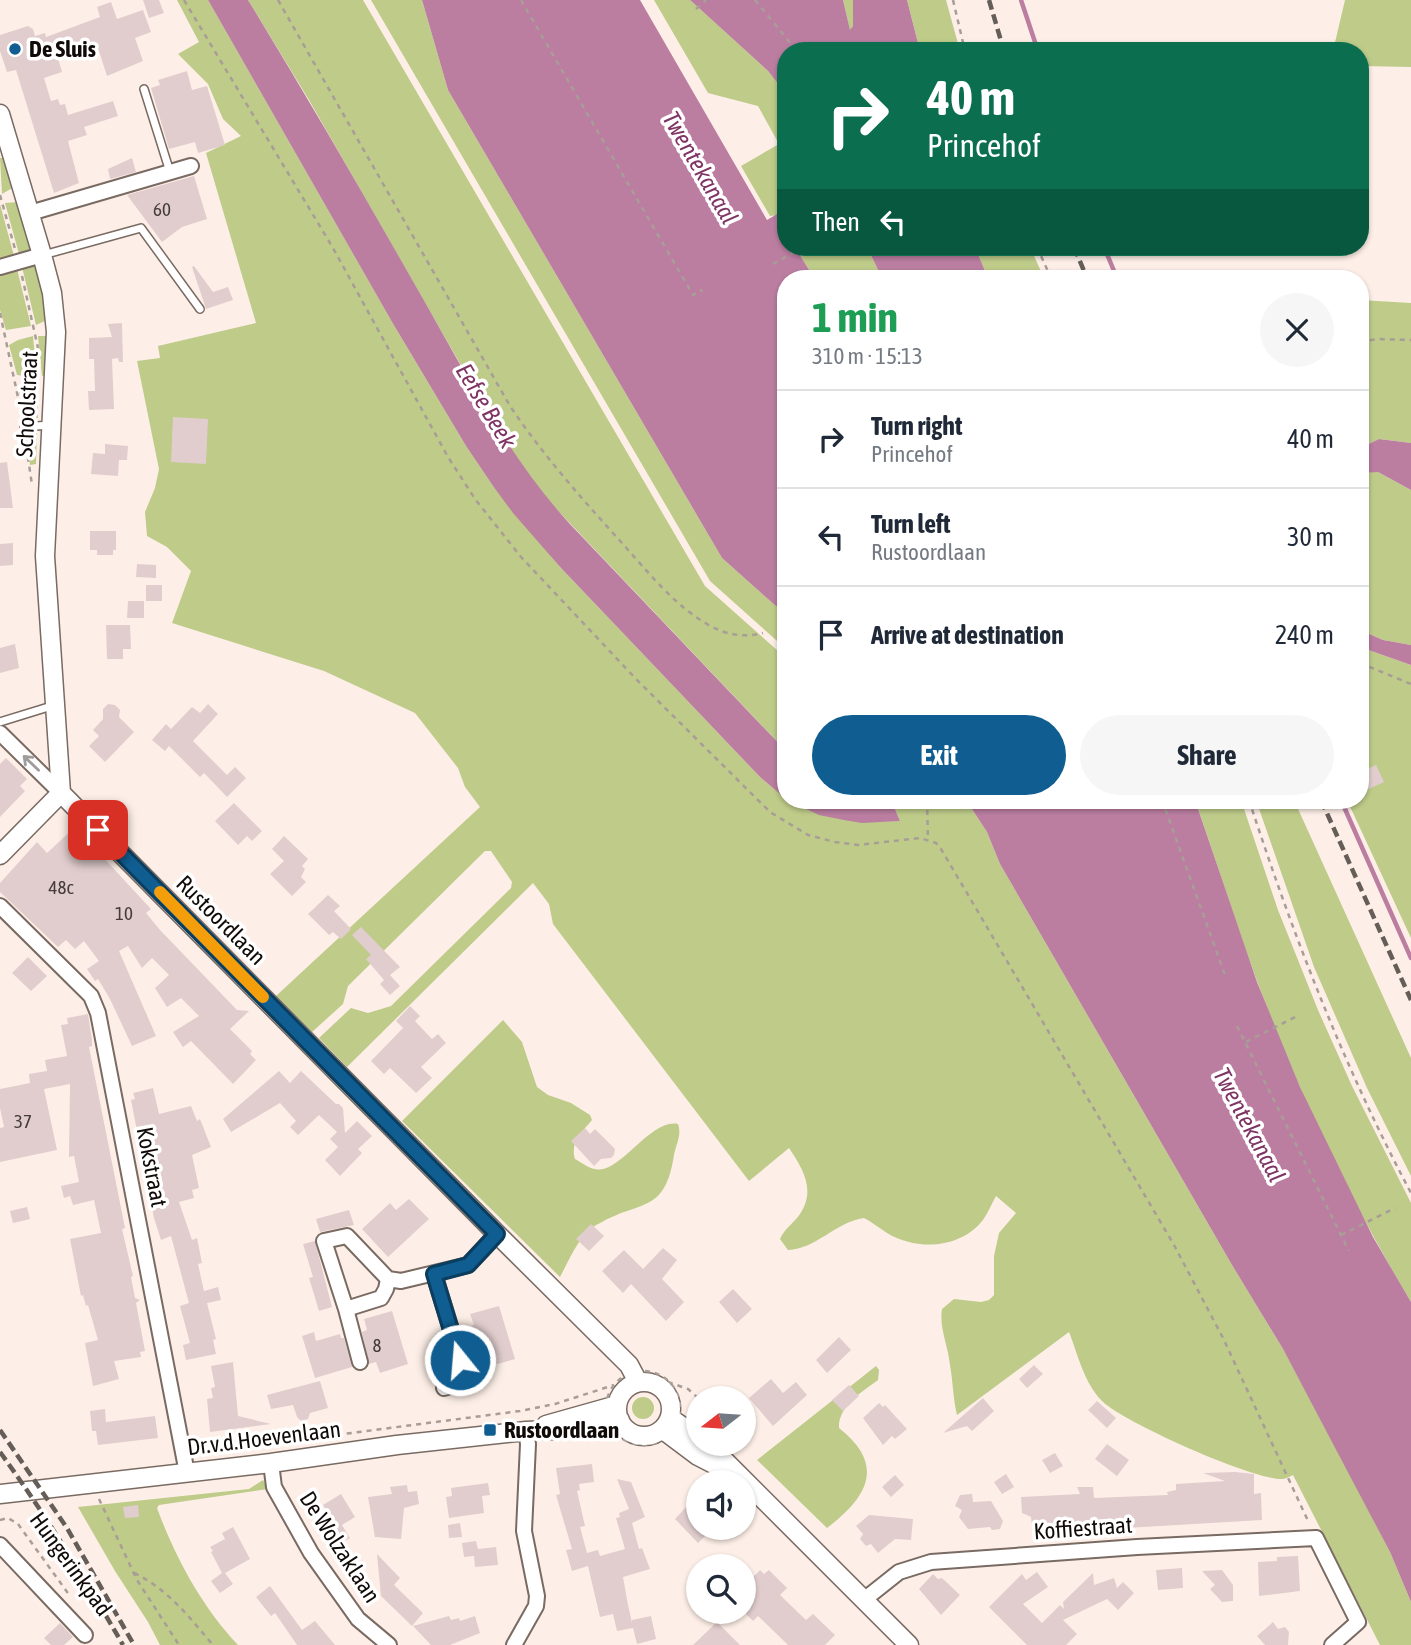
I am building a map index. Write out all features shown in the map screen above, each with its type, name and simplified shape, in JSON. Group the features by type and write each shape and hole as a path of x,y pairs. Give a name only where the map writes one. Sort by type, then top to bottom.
{"street":[{"name":"Schoolstraat","path":"0,114 52,293 56,332 45,556 61,793"},
{"path":"30,214 191,166"},
{"path":"0,267 42,255"},
{"path":"0,733 61,793 0,855"},
{"name":"Rustoordlaan","path":"61,793 589,1324 636,1377"},
{"name":"Kokstraat","path":"0,906 91,996 98,1013 187,1473"},
{"path":"360,1362 324,1241 347,1236 388,1279 401,1281 468,1265 497,1234"},
{"path":"434,1274 467,1381 444,1388"},
{"path":"346,1309 381,1298 388,1279"},
{"path":"686,1432 670,1426 651,1435 638,1435 627,1430 613,1414 624,1391 636,1377 655,1384 666,1392 671,1404 670,1426 698,1456 725,1470"},
{"name":"Dr.v.d.Hoevenlaan","path":"0,1494 271,1463 397,1445 530,1431 577,1429 613,1414"},
{"path":"514,1645 536,1606 537,1596 524,1531 530,1431"},
{"path":"720,1456 733,1470"},
{"name":"De Wolzaklaan","path":"271,1463 274,1487 312,1553 358,1619 389,1645"},
{"path":"756,1493 906,1644"},
{"path":"1316,1538 1358,1622 1332,1645"},
{"name":"Koffiestraat","path":"864,1599 899,1572 931,1562 1137,1547 1316,1538"},
{"name":"Hungerinkpad","path":"0,1545 85,1635"}],"lane":[{"path":"144,89 170,172"},
{"path":"42,255 141,228 200,309"},
{"path":"24,427 50,425"},
{"path":"0,722 55,704"}],"path":[{"path":"184,0 333,248 448,457 475,499 521,557 636,679 769,812 808,835 858,845 920,838 936,843 1174,1245 1223,1338 1316,1538"},
{"path":"278,0 510,406 533,440 636,559 680,605 727,634 750,636 764,633"},
{"path":"521,0 693,295 701,290 702,292"},
{"path":"696,9 706,0"},
{"path":"755,0 790,42"},
{"path":"953,0 963,42"},
{"name":"Schoolstraat","path":"0,195 38,350"},
{"path":"773,264 787,256"},
{"path":"0,313 18,388 30,481 36,493 47,496"},
{"path":"1369,340 1411,340"},
{"path":"1369,667 1411,684"},
{"path":"927,809 928,840"},
{"path":"1165,809 1225,975"},
{"path":"1252,809 1327,1016 1411,1193"},
{"path":"1245,1042 1299,1015"},
{"path":"1237,1026 1349,1251"},
{"path":"1341,1235 1395,1208"},
{"path":"636,1377 651,1372 686,1388"},
{"name":"Dr.v.d.Hoevenlaan","path":"185,1455 520,1411 555,1404 614,1385 623,1377 636,1377"},
{"path":"614,1385 607,1400 618,1435 634,1444 653,1444 680,1412 677,1397 668,1382"},
{"path":"97,1493 133,1572 179,1645"},
{"name":"Hungerinkpad","path":"0,1520 8,1518 18,1524 74,1600"},
{"path":"133,1572 171,1595 214,1645"}],"green space":[{"path":"177,0 208,0 392,322 493,486 561,568 760,777 777,791 777,809 808,809 841,819 859,821 900,821 895,809 972,809 987,832 1000,864 1283,1349 1349,1472 1390,1552 1411,1602 1411,1645 1380,1645 1293,1475 1283,1479 1245,1470 1160,1435 1113,1410 1090,1385 1069,1332 957,1415 942,1309 954,1299 981,1302 994,1295 994,1256 999,1233 1016,1213 996,1196 983,1220 974,1230 950,1242 911,1243 887,1233 864,1218 854,1220 808,1245 788,1250 780,1239 800,1214 807,1197 806,1180 789,1148 749,1181 553,924 549,904 533,883 347,1067 319,1038 351,1008 368,1013 391,1006 511,888 512,882 491,851 485,851 348,986 343,1004 312,1032 276,996 480,807 465,787 458,768 415,713 324,671 172,623 191,571 167,547 147,536 145,512 159,469 137,361 160,358 158,346 256,323 206,153 241,136 223,119 208,84 178,54 199,42"},
{"path":"248,0 363,0 705,586 777,650 777,742 545,497 502,437 309,100"},
{"path":"371,0 422,0 448,90 722,558 777,607 777,641 710,581"},
{"path":"654,0 690,0 768,71 777,82 777,140 758,106 708,93"},
{"path":"843,0 853,0 853,26 850,31"},
{"path":"907,0 946,0 958,42 918,42"},
{"path":"1345,0 1411,0 1411,67 1369,66 1369,42 1335,42"},
{"path":"777,145 777,215 770,216 741,166"},
{"path":"0,158 5,158 14,187 2,194"},
{"path":"19,202 34,251 19,254 5,203"},
{"path":"0,204 14,256 0,260"},
{"path":"801,256 871,256 878,270 809,270"},
{"path":"979,256 1034,256 1040,270 985,270"},
{"path":"37,263 47,320 36,325 22,267"},
{"path":"17,269 31,326 6,330 0,310 0,273"},
{"path":"1369,301 1411,303 1411,443 1379,439 1369,444"},
{"path":"33,336 37,377 17,375 9,345"},
{"path":"38,336 48,336 46,375 42,376"},
{"path":"19,390 37,392 38,418 24,420"},
{"path":"37,433 36,464 30,465 26,435"},
{"path":"1369,471 1378,472 1411,490 1411,645 1383,640 1369,634"},
{"path":"1369,650 1411,665 1411,938 1351,809 1369,809"},
{"path":"1198,809 1244,809 1278,910 1318,1010 1352,1086 1411,1203 1411,1302 1346,1185 1290,1064 1249,958"},
{"path":"1259,809 1298,809 1411,1058 1411,1176 1367,1088 1314,967"},
{"path":"503,1020 522,1042 537,1087 590,1115 592,1120 575,1143 575,1159 592,1168 604,1169 657,1129 667,1124 678,1124 679,1128 670,1174 658,1196 591,1228 576,1247 560,1277 402,1121"},
{"path":"876,1366 879,1370 878,1380 847,1406 842,1413 839,1428 863,1455 867,1468 866,1480 853,1504 827,1528 757,1460"},
{"path":"643,1397 653,1404 654,1408 647,1418 643,1419 633,1412 632,1408 639,1398"},
{"path":"263,1480 268,1489 159,1505 157,1508 172,1545 201,1598 238,1645 160,1645 78,1507 249,1489"}],"water":[{"path":"208,0 248,0 472,386 508,443 569,523 777,742 777,791 760,777 561,568 513,513 466,446"},
{"name":"Twentekanaal","path":"422,0 640,0 767,220 777,214 777,256 801,256 809,270 777,270 777,607 722,558 448,90"},
{"path":"690,0 843,0 850,30 853,26 853,0 907,0 918,42 777,42 777,82 768,71"},
{"path":"871,256 979,256 985,270 878,270"},
{"path":"1379,439 1411,443 1411,490 1378,472 1369,472 1369,444"},
{"path":"1369,634 1383,640 1411,645 1411,665 1369,650"},
{"path":"806,809 895,809 900,821 862,823 819,815"},
{"name":"Twentekanaal","path":"972,809 1198,809 1257,982 1300,1087 1373,1237 1411,1302 1411,1602 1390,1552 1283,1349 1000,864 987,832"}],"building":[{"path":"143,0 159,0 164,13 149,18"},
{"path":"111,2 117,19 143,10 151,32 135,38 143,61 107,76 97,45 58,58 62,72 44,78 51,101 58,99 60,105 65,104 68,115 113,101 118,116 84,127 87,135 68,141 79,183 54,193 16,70 7,72 0,51 0,35 28,26 33,29 35,36 45,33 46,37 100,17 97,7"},
{"path":"187,71 192,90 207,86 225,145 198,153 195,142 169,149 151,88 160,85 158,80"},
{"path":"132,158 136,172 110,179 108,169"},
{"path":"194,176 207,219 182,227 162,242 127,195"},
{"path":"194,266 213,292 228,287 233,300 206,309 192,267"},
{"path":"122,323 123,362 119,362 118,358 112,359 114,409 89,410 88,391 95,391 94,359 89,359 89,338 112,337 108,324"},
{"path":"173,417 208,419 206,464 171,462"},
{"path":"105,444 128,446 127,460 119,460 118,476 91,474 93,453 105,454"},
{"path":"7,462 13,508 0,508 0,463"},
{"path":"90,531 116,531 116,550 113,550 113,555 97,555 97,550 90,550"},
{"path":"13,543 13,565 0,566 0,544"},
{"path":"137,564 156,565 156,578 136,577"},
{"path":"146,585 162,585 162,601 146,601"},
{"path":"128,601 144,601 144,618 127,618"},
{"path":"106,625 130,625 131,649 123,649 123,659 107,659"},
{"path":"15,644 19,668 0,673 0,648"},
{"path":"108,704 115,705 120,710 119,717 134,732 105,762 89,746 99,736 93,730 103,719 103,709"},
{"path":"208,704 218,714 193,741 227,775 235,767 246,778 227,797 204,773 200,777 169,746 165,751 152,740 166,724 171,729 192,707 200,713"},
{"path":"6,758 27,779 20,786 25,791 0,817 0,764"},
{"path":"1376,765 1384,782 1369,789 1369,768"},
{"path":"234,803 262,831 252,841 247,836 238,845 215,821"},
{"path":"75,827 151,909 146,913 160,930 237,1010 249,1011 230,1029 252,1051 250,1054 256,1060 233,1084 191,1041 183,1047 173,1032 199,1016 181,998 167,1007 155,988 169,975 152,958 142,968 128,946 119,951 156,1036 132,1046 110,999 98,979 95,981 87,969 99,961 84,941 75,949 66,940 58,947 0,892 0,883 37,842 47,853"},
{"path":"284,836 308,859 302,866 305,869 301,877 306,882 292,896 270,874 284,861 272,849"},
{"path":"328,895 340,906 334,911 351,929 341,939 333,932 329,935 308,914"},
{"path":"361,927 400,967 390,975 400,986 390,995 380,984 384,980 366,959 371,955 352,935"},
{"path":"28,957 47,976 31,991 12,973"},
{"path":"410,1006 420,1016 415,1021 432,1039 438,1034 446,1043 421,1067 432,1078 416,1093 390,1068 384,1074 371,1061 403,1028 396,1021"},
{"path":"88,1014 92,1040 92,1046 89,1047 125,1228 122,1229 133,1276 135,1298 140,1300 136,1303 145,1351 140,1352 141,1357 114,1361 119,1379 93,1386 85,1343 98,1340 88,1305 86,1306 83,1295 81,1296 70,1239 101,1233 94,1200 73,1205 70,1196 64,1198 61,1186 79,1182 74,1156 69,1157 70,1084 44,1089 57,1150 0,1162 0,1128 4,1127 0,1089 30,1083 29,1074 47,1071 45,1060 67,1056 61,1025 68,1024 67,1018"},
{"path":"279,1071 290,1083 301,1071 339,1104 343,1108 345,1133 357,1121 372,1136 358,1149 362,1153 340,1176 325,1160 338,1147 330,1139 337,1132 319,1115 298,1135 290,1127 296,1121 280,1103 231,1132 223,1119"},
{"path":"153,1088 159,1114 191,1106 197,1121 200,1119 211,1147 192,1155 199,1188 192,1190 194,1198 179,1202 192,1240 197,1238 202,1263 198,1264 204,1291 218,1287 221,1300 207,1303 216,1339 213,1340 216,1354 186,1360 183,1345 190,1343 180,1306 189,1303 171,1236 161,1240 154,1218 131,1100 135,1099 133,1093"},
{"path":"585,1128 590,1134 595,1129 615,1149 611,1158 601,1159 594,1166 571,1141"},
{"path":"409,1199 429,1219 388,1257 362,1229 390,1203 396,1210"},
{"path":"27,1207 30,1219 13,1223 10,1211"},
{"path":"349,1210 354,1225 320,1232 316,1219"},
{"path":"591,1224 604,1236 589,1251 576,1239"},
{"path":"315,1241 332,1307 319,1311 303,1244"},
{"path":"663,1248 677,1260 662,1279 684,1302 666,1321 631,1284 623,1293 602,1271 624,1250 643,1269"},
{"path":"733,1289 752,1309 737,1323 719,1302"},
{"path":"499,1306 515,1359 487,1367 484,1357 473,1360 463,1328 474,1325 470,1314"},
{"path":"392,1311 408,1364 380,1373 376,1362 369,1364 362,1332 367,1330 364,1319"},
{"path":"314,1332 316,1341 340,1334 341,1338 344,1338 352,1367 315,1378 302,1336"},
{"path":"839,1337 851,1350 827,1373 816,1360"},
{"path":"233,1362 238,1416 271,1424 210,1432 207,1399 213,1398 211,1388 215,1387 211,1366"},
{"path":"1034,1365 1043,1374 1027,1388 1019,1379"},
{"path":"771,1379 783,1393 796,1382 807,1395 773,1426 756,1406 756,1392"},
{"path":"320,1381 328,1408 310,1413 308,1419 301,1421 293,1405 271,1409 267,1395"},
{"path":"849,1385 859,1396 843,1411 832,1400"},
{"path":"983,1398 994,1411 972,1431 967,1426 943,1433"},
{"path":"1097,1401 1116,1418 1107,1428 1088,1410"},
{"path":"879,1403 883,1407 885,1405 907,1429 895,1439 892,1436 883,1445 863,1418"},
{"path":"105,1409 106,1422 155,1416 158,1438 98,1445 96,1431 92,1431 90,1411"},
{"path":"1107,1444 1129,1460 1117,1476 1095,1459"},
{"path":"1055,1453 1063,1466 1050,1473 1042,1460"},
{"path":"592,1464 594,1482 579,1484 580,1490 577,1491 585,1526 580,1527 587,1553 598,1550 600,1556 625,1549 616,1518 620,1517 619,1513 629,1509 617,1479 631,1482 645,1517 632,1523 639,1549 642,1548 650,1569 623,1577 632,1623 632,1620 651,1616 656,1639 637,1644 633,1628 617,1631 613,1614 600,1617 588,1566 572,1571 566,1550 572,1549 556,1495 560,1494 556,1468"},
{"path":"1203,1473 1254,1474 1254,1494 1261,1493 1262,1520 1092,1530 1092,1523 1032,1527 1031,1517 1022,1513 1021,1497 1080,1494 1077,1487 1093,1487 1094,1498 1168,1495 1167,1492 1176,1490 1176,1484 1225,1481"},
{"path":"1006,1474 1014,1487 1002,1494 994,1482"},
{"path":"895,1475 904,1485 891,1497 882,1487"},
{"path":"488,1483 490,1495 482,1496 484,1513 449,1518 446,1497 452,1496 451,1488"},
{"path":"407,1485 408,1492 417,1491 419,1504 404,1508 401,1539 375,1537 368,1497 392,1494 390,1487"},
{"path":"341,1494 355,1517 342,1525 350,1538 336,1546 327,1531 336,1527 323,1505"},
{"path":"972,1494 973,1502 991,1501 1003,1521 1000,1529 968,1529 959,1517 962,1510 955,1506 960,1495"},
{"path":"138,1505 139,1517 125,1518 123,1507"},
{"path":"686,1507 686,1530 675,1519"},
{"path":"869,1515 913,1519 911,1540 895,1539 878,1553 871,1544 866,1546 860,1539 863,1534 856,1526"},
{"path":"460,1523 462,1537 449,1538 448,1525"},
{"path":"233,1527 250,1559 225,1573 233,1584 220,1593 211,1581 222,1573 210,1547 225,1539 222,1533"},
{"path":"476,1541 478,1549 496,1547 498,1565 475,1567 474,1556 464,1557 462,1543"},
{"path":"377,1554 400,1578 394,1585 423,1613 412,1626 381,1596"},
{"path":"1298,1556 1300,1591 1259,1596 1258,1562 1277,1561 1277,1557"},
{"path":"1182,1568 1183,1588 1158,1590 1156,1570"},
{"path":"760,1570 764,1574 769,1570 787,1588 780,1595 806,1620 813,1614 835,1635 825,1645 788,1645 758,1616 756,1618 756,1574"},
{"path":"1222,1570 1233,1585 1233,1601 1222,1602 1210,1589 1215,1585 1202,1571"},
{"path":"1037,1572 1048,1587 1023,1604 1042,1623 1060,1605 1064,1609 1063,1602 1093,1573 1094,1585 1114,1578 1117,1588 1123,1582 1134,1593 1118,1610 1107,1599 1063,1620 1077,1634 1066,1645 1027,1645 989,1607 1022,1574 1026,1580"},
{"path":"933,1574 938,1579 942,1578 960,1595 941,1615 919,1589"},
{"path":"270,1586 302,1630 315,1621 335,1645 297,1645 275,1613 271,1616 256,1597"},
{"path":"449,1616 451,1620 459,1618 460,1621 475,1616 480,1633 450,1645 431,1645 413,1626"},
{"path":"1273,1622 1278,1629 1285,1627 1289,1632 1288,1645 1265,1645 1257,1636"},
{"path":"60,1623 73,1637 64,1645 51,1645 44,1638"},
{"path":"715,1624 719,1624 740,1645 693,1645"}],"waterway":[{"path":"1021,0 1035,42"},
{"path":"1108,256 1114,270"},
{"path":"1345,809 1411,958"}],"railway":[{"path":"989,0 1001,42"},
{"path":"1078,256 1084,270"},
{"path":"1325,809 1411,1000"},
{"path":"0,1430 67,1528 134,1645"},
{"path":"0,1452 64,1547 123,1645"}],"slow traffic":[{"path":"160,892 263,997"}],"place":[{"name":"De Sluis","path":"15,49"},
{"name":"Rustoordlaan","path":"490,1430"}],"route":[{"path":"98,830 497,1234 468,1265 434,1274 460,1360"}],"water label":[{"name":"Eefse Beek","path":"486,406"}]}
